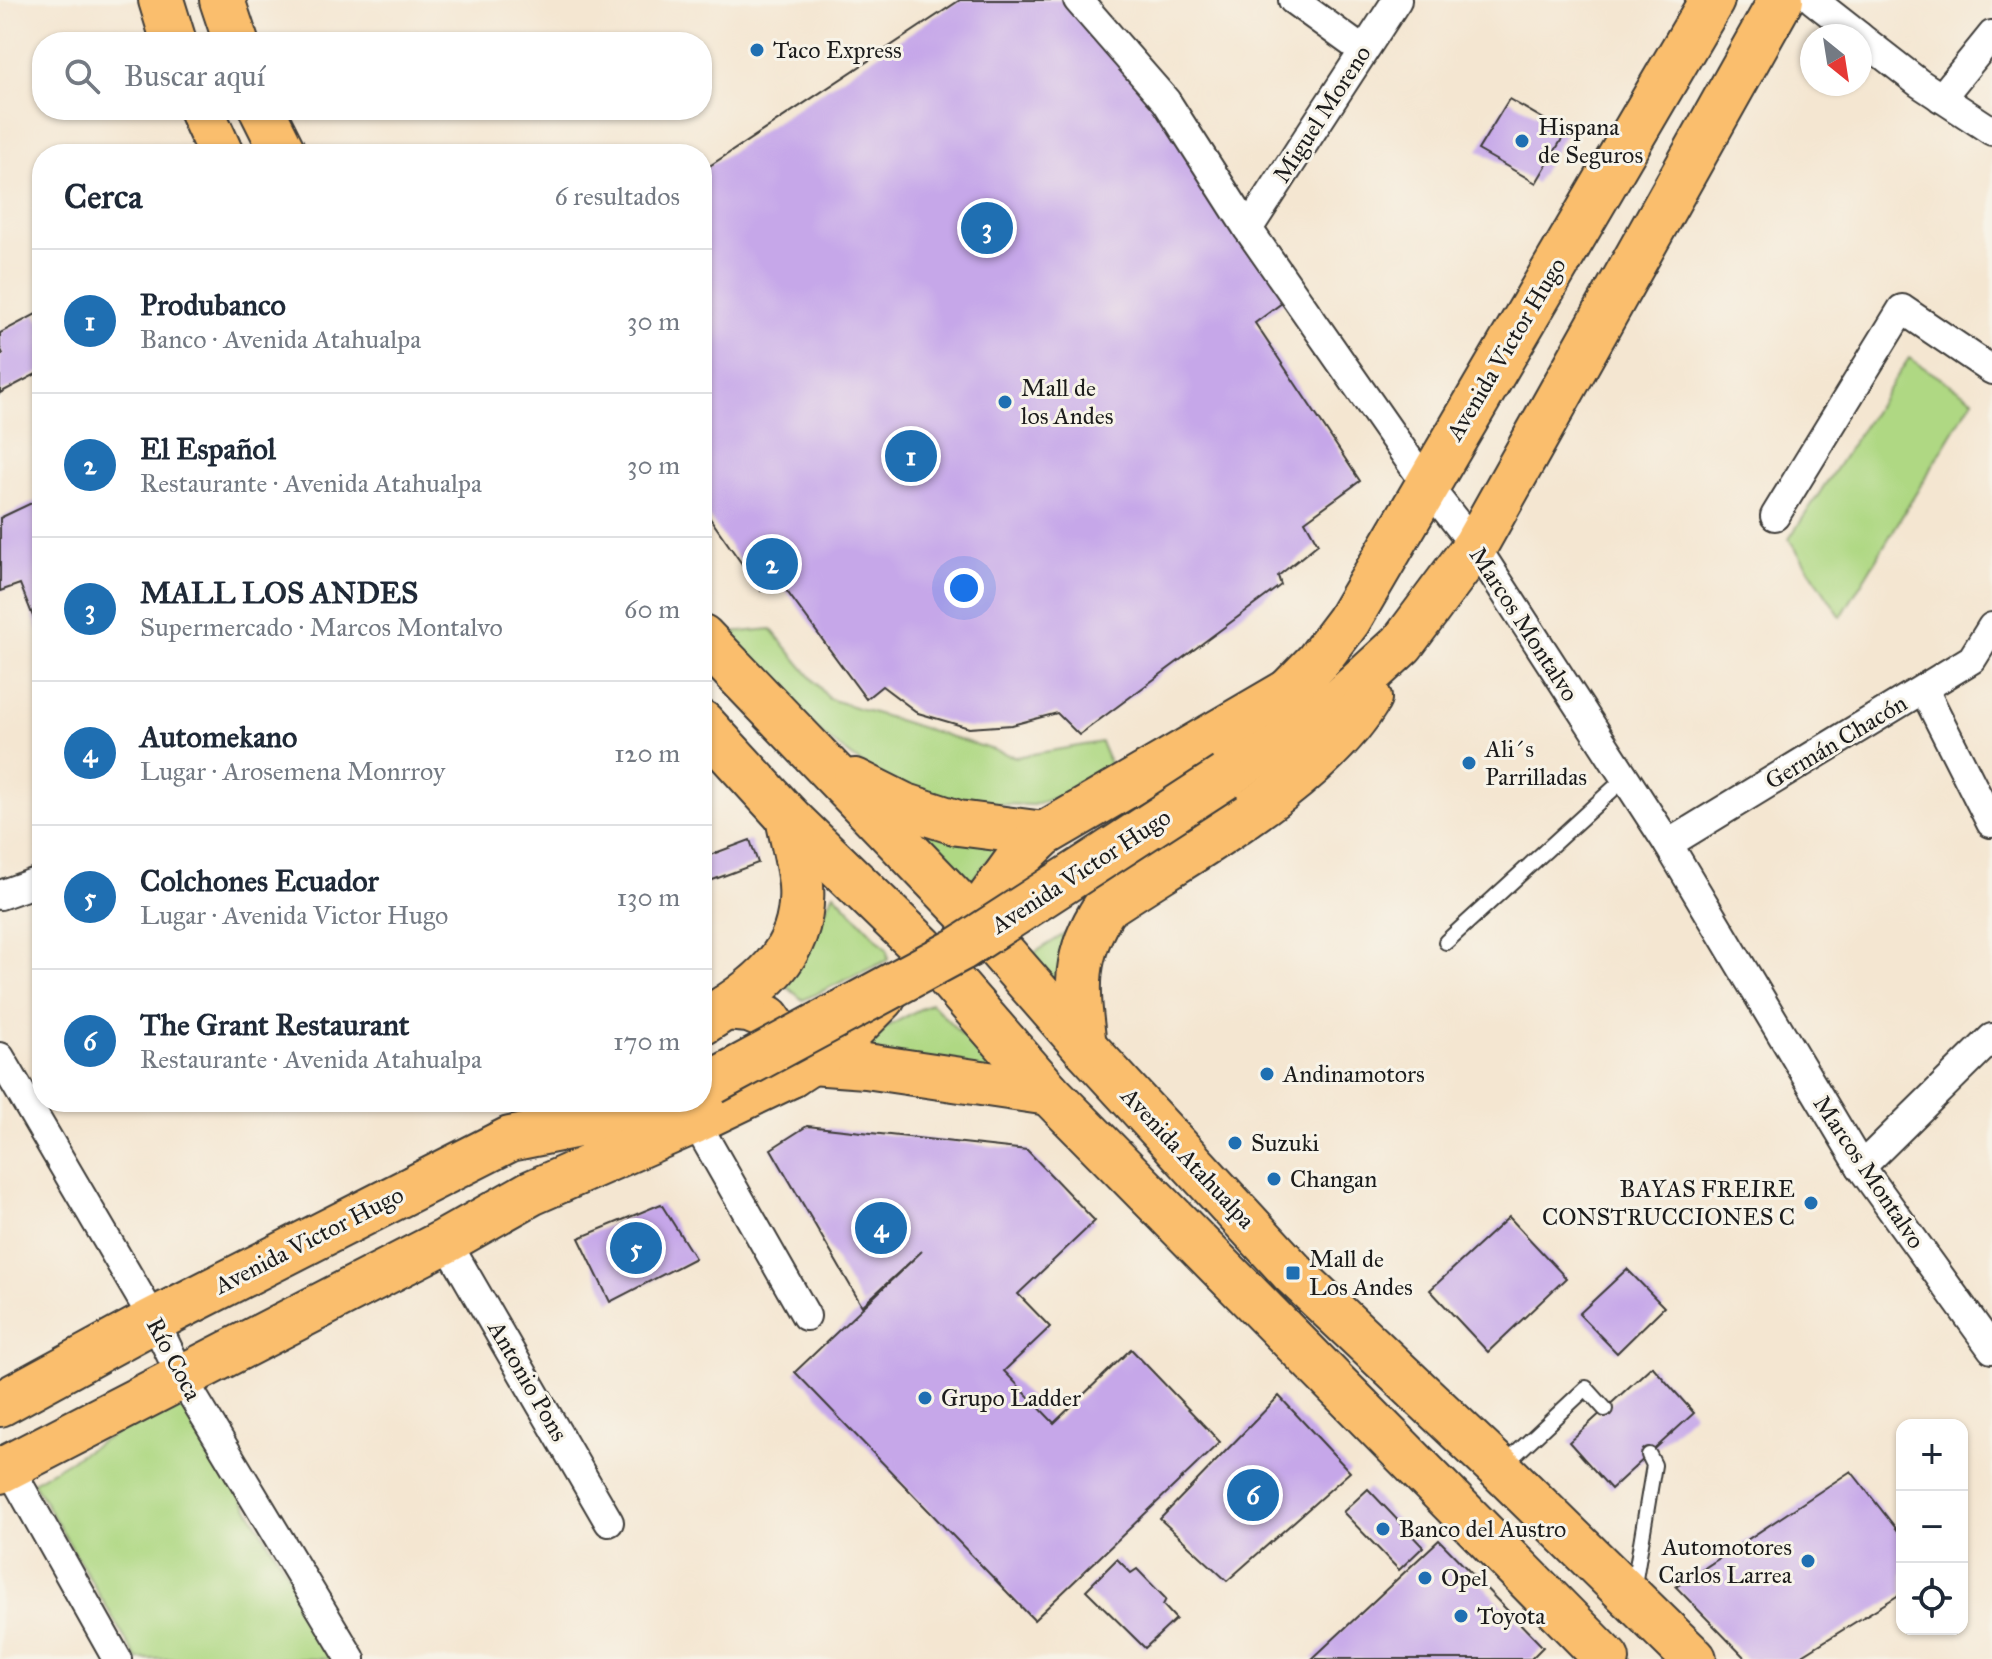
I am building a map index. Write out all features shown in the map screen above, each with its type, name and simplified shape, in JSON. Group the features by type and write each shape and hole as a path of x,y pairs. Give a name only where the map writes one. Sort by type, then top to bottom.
{"main road":[{"path":"161,0 171,32"},
{"path":"222,0 233,32"},
{"name":"Avenida Victor Hugo","path":"974,920 1018,859 1057,825 1289,691 1317,662 1348,621 1712,0"},
{"name":"Avenida Victor Hugo","path":"1084,1046 1078,994 1081,959 1089,931 1105,907 1262,803 1326,752 1361,712 1402,644 1475,546 1781,0"},
{"path":"206,120 216,144"},
{"path":"267,120 279,144"},
{"name":"Avenida Victor Hugo","path":"712,1084 960,949 1264,749 1303,729 1343,698 1402,644"},
{"name":"Avenida Atahualpa","path":"712,647 935,877 1084,1046 1293,1273 1694,1659"},
{"name":"Avenida Victor Hugo","path":"1264,749 1289,691"},
{"path":"712,734 788,817 922,947 1049,1093 1607,1659"},
{"path":"830,769 903,805 958,823 1057,825 1063,867 1079,891 1105,907"},
{"path":"714,1016 773,972 789,949 800,915 801,884 788,817"},
{"name":"Avenida Victor Hugo","path":"712,1092 801,1068 853,1028 885,996 922,947 932,926 935,877"},
{"path":"959,988 974,920"},
{"path":"714,1016 749,1010 768,1018 801,1068 866,1066 1049,1093"},
{"path":"518,1137 558,1112"},
{"name":"Avenida Victor Hugo","path":"0,1404 154,1320 518,1137 631,1112"},
{"name":"Avenida Victor Hugo","path":"531,1193 663,1112"},
{"name":"Avenida Victor Hugo","path":"5,1469 446,1241 663,1112"}],"street":[{"name":"Marcos Montalvo","path":"1078,0 1166,101 1248,229 1426,484 1475,546 1668,844 1861,1167 1992,1349"},
{"path":"1293,0 1362,50"},
{"name":"Miguel Moreno","path":"1248,229 1397,0"},
{"path":"1813,0 1844,24"},
{"path":"1941,98 1992,35"},
{"path":"1872,46 1941,98 1992,131"},
{"path":"1775,516 1902,309 1992,370"},
{"name":"Germán Chacón","path":"1668,844 1924,690 1982,663 1992,627"},
{"path":"1924,690 1991,823"},
{"path":"0,895 32,884"},
{"path":"1861,1167 1992,1038"},
{"name":"Río Coca","path":"0,1057 32,1112"},
{"name":"Río Coca","path":"32,1112 154,1320 182,1378 351,1659"},
{"path":"687,1112 806,1316"},
{"name":"Antonio Pons","path":"446,1241 609,1522"},
{"path":"5,1469 117,1659"}],"lane":[{"path":"1446,942 1624,779"},
{"path":"1500,1469 1586,1388 1605,1409"},
{"path":"1631,1599 1654,1465 1649,1455"}],"green space":[{"path":"1909,358 1973,399 1841,617 1789,539"},
{"path":"771,629 829,699 1016,757 1101,742 1116,778 1033,805 957,803 888,783 825,737 719,634"},
{"path":"929,827 1001,844 966,888 922,841"},
{"path":"834,893 887,949 888,960 803,1000 786,986"},
{"path":"1066,933 1055,996 1020,962"},
{"path":"931,1003 1003,1077 851,1046"},
{"path":"180,1395 339,1659 137,1659 33,1482"}],"building":[{"name":"Mall de los Andes","path":"960,0 1064,0 1171,114 1290,297 1255,323 1360,481 1305,521 1318,544 1278,576 1281,585 1079,735 1057,713 1012,725 969,728 918,713 882,686 866,699 780,582 761,591 712,521 712,164"},
{"name":"Hispana de Seguros","path":"1509,99 1566,132 1536,183 1478,150"},
{"path":"32,316 32,376 0,393 0,356 3,354 0,333"},
{"path":"32,503 32,614 20,584 0,591 0,518"},
{"path":"750,840 758,863 712,880 712,854"},
{"name":"Grupo Ladder","path":"807,1126 1027,1150 1095,1221 1018,1294 1050,1327 1004,1371 1054,1423 1131,1349 1220,1442 1034,1620 795,1372 922,1251 862,1306 771,1149"},
{"path":"661,1204 695,1258 610,1302 579,1238"},
{"path":"1509,1217 1566,1278 1488,1352 1430,1290"},
{"path":"1627,1269 1664,1307 1617,1353 1579,1314"},
{"path":"1652,1366 1694,1413 1611,1489 1569,1442"},
{"path":"1279,1396 1350,1472 1227,1581 1160,1519"},
{"name":"Automotores Carlos Larrea","path":"1851,1471 1896,1528 1896,1597 1796,1659 1746,1659 1676,1587"},
{"name":"Banco del Austro","path":"1368,1489 1423,1547 1399,1570 1343,1512"},
{"path":"1439,1540 1543,1647 1531,1659 1312,1659"},
{"path":"1117,1559 1131,1573 1137,1569 1166,1599 1163,1605 1176,1619 1145,1648 1086,1590"}],"place":[{"name":"Taco Express","path":"757,50"},
{"name":"Hispana de Seguros","path":"1522,141"},
{"name":"MALL LOS ANDES","path":"987,228"},
{"name":"Mall de los Andes","path":"1005,402"},
{"name":"Produbanco","path":"911,456"},
{"name":"El Español","path":"772,564"},
{"name":"Ali´s Parrilladas","path":"1469,763"},
{"name":"Andinamotors","path":"1267,1074"},
{"name":"Suzuki","path":"1235,1143"},
{"name":"Changan","path":"1274,1179"},
{"name":"BAYAS FREIRE CONSTRUCCIONES C","path":"1811,1203"},
{"name":"Automekano","path":"881,1228"},
{"name":"Colchones Ecuador","path":"636,1248"},
{"name":"Mall de Los Andes","path":"1293,1273"},
{"name":"Grupo Ladder","path":"925,1398"},
{"name":"The Grant Restaurant","path":"1253,1495"},
{"name":"Banco del Austro","path":"1383,1529"},
{"name":"Automotores Carlos Larrea","path":"1808,1561"},
{"name":"Opel","path":"1425,1578"},
{"name":"Toyota","path":"1461,1616"}]}
